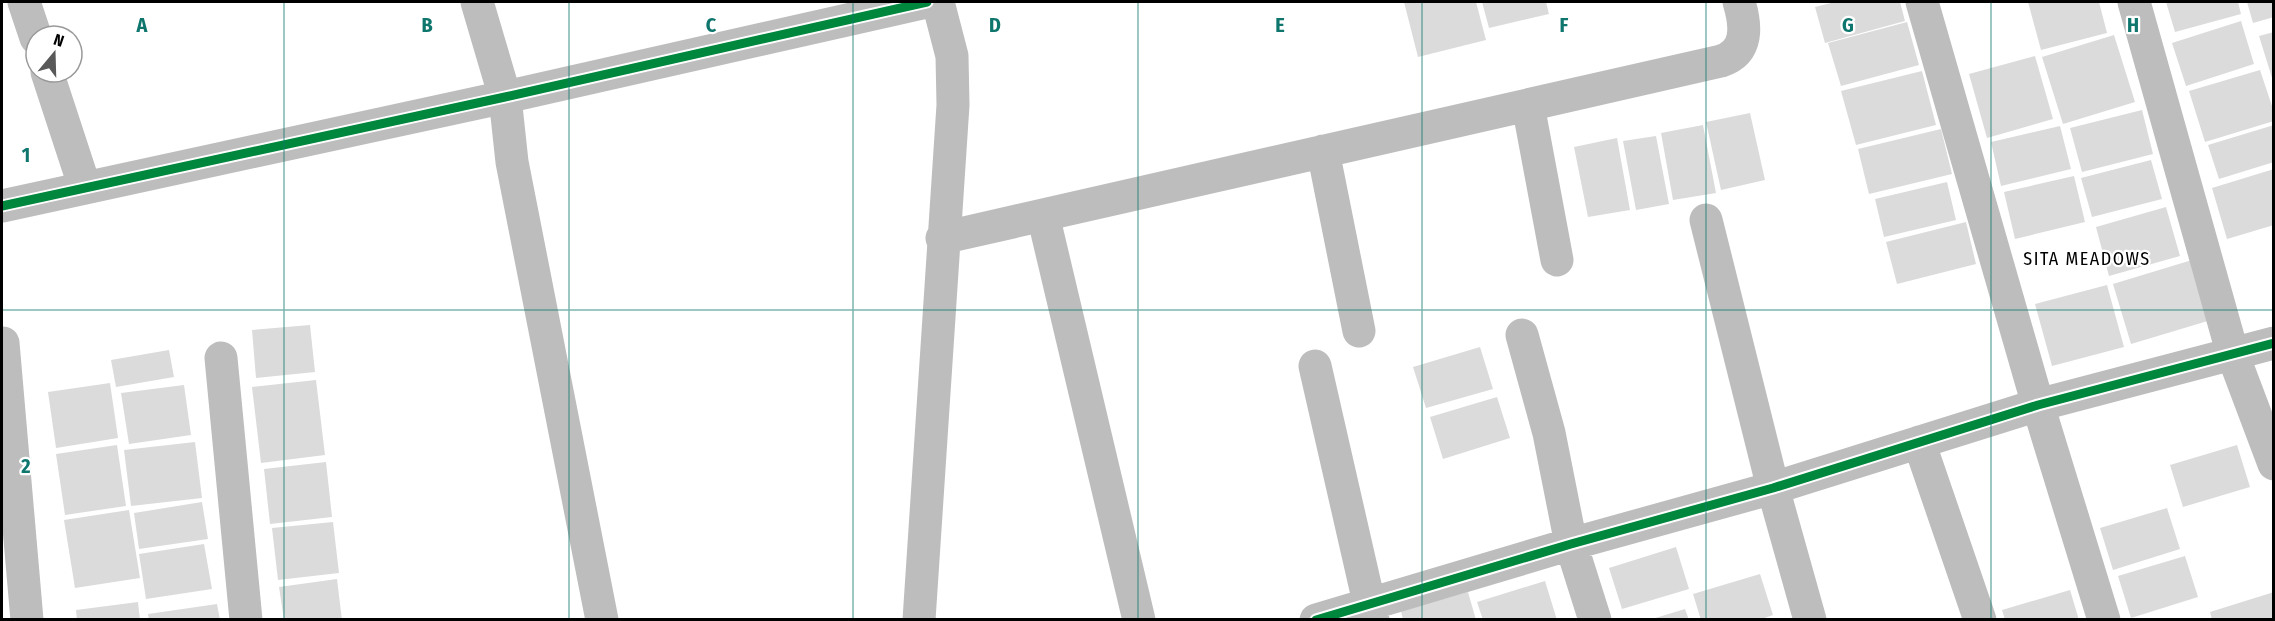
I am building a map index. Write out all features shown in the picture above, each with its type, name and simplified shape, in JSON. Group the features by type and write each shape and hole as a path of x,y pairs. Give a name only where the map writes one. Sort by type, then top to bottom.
{"street":[{"path":"24,2 31,24"},
{"path":"477,2 506,97 512,162 602,620"},
{"path":"2,206 506,97 927,2"},
{"path":"919,620 942,238 953,105 952,56 938,2"},
{"path":"942,238 1733,57 1743,38 1743,14 1738,2"},
{"path":"1922,2 2038,405 2104,620"},
{"path":"2134,2 2233,355 2274,464"},
{"path":"51,84 86,188"},
{"path":"1528,105 1557,260"},
{"path":"1323,151 1359,332"},
{"path":"1043,214 1139,620"},
{"path":"1706,220 1773,488 1810,620"},
{"path":"1522,335 1549,433 1571,543 1595,620"},
{"path":"3,343 27,620"},
{"path":"1316,620 1371,612 1571,543 1773,488 2038,405 2274,343"},
{"path":"221,358 246,620"},
{"path":"1315,366 1371,612"},
{"path":"1919,442 1980,620"}],"building":[{"path":"1404,2 1476,2 1486,40 1418,57"},
{"path":"1482,2 1546,2 1549,14 1489,28"},
{"path":"1835,2 1900,2 1905,21 1825,43 1815,7"},
{"path":"2028,2 2099,2 2107,33 2041,50"},
{"path":"2166,2 2238,2 2241,14 2175,32"},
{"path":"2247,2 2274,2 2274,17 2253,23"},
{"path":"2241,21 2254,64 2186,86 2172,43"},
{"path":"1907,22 1919,65 1841,86 1828,43"},
{"path":"2274,32 2274,81 2273,81 2259,36"},
{"path":"2114,35 2135,102 2063,124 2042,57"},
{"path":"2035,56 2053,119 1987,138 1969,74"},
{"path":"2260,70 2274,112 2274,121 2205,142 2189,91"},
{"path":"1922,71 1936,125 1856,145 1841,91"},
{"path":"2142,110 2153,154 2082,172 2070,128"},
{"path":"1750,113 1765,180 1721,190 1706,122"},
{"path":"1703,125 1716,193 1673,200 1661,133"},
{"path":"2274,125 2274,162 2219,179 2208,145"},
{"path":"2060,126 2071,169 2001,186 1991,142"},
{"path":"1941,129 1952,174 1869,194 1858,149"},
{"path":"1656,136 1669,204 1636,210 1623,141"},
{"path":"1617,138 1630,210 1588,217 1574,147"},
{"path":"2151,160 2162,199 2092,217 2081,178"},
{"path":"2274,169 2274,225 2227,239 2212,188"},
{"path":"2074,176 2085,222 2015,239 2004,192"},
{"path":"1947,182 1956,220 1884,237 1875,199"},
{"path":"2166,207 2180,256 2109,276 2096,227"},
{"path":"1966,222 1976,264 1897,284 1886,242"},
{"path":"2192,260 2211,320 2131,344 2113,284"},
{"path":"2107,285 2124,347 2052,366 2035,304"},
{"path":"310,325 315,372 256,378 252,330"},
{"path":"1480,347 1493,389 1426,408 1413,367"},
{"path":"169,350 174,377 116,387 111,360"},
{"path":"316,380 325,455 261,463 252,387"},
{"path":"110,383 118,438 56,448 48,392"},
{"path":"184,385 191,435 129,444 121,393"},
{"path":"1497,397 1510,438 1443,459 1430,417"},
{"path":"195,442 202,498 131,506 124,450"},
{"path":"117,445 126,506 65,515 56,454"},
{"path":"2237,445 2250,487 2183,507 2170,465"},
{"path":"326,462 332,517 270,524 264,469"},
{"path":"202,502 208,539 139,549 134,513"},
{"path":"2167,508 2180,549 2113,570 2100,528"},
{"path":"129,510 140,578 75,588 64,520"},
{"path":"333,522 339,573 278,580 272,528"},
{"path":"204,544 212,589 146,599 139,554"},
{"path":"1676,547 1689,589 1622,609 1609,568"},
{"path":"2185,556 2198,597 2131,618 2118,576"},
{"path":"1760,574 1773,615 1759,620 1701,620 1693,594"},
{"path":"337,579 342,620 284,620 279,587"},
{"path":"1545,581 1557,620 1483,620 1477,602"},
{"path":"2070,590 2079,620 2005,620 2002,610"},
{"path":"1468,592 1476,620 1403,620 1401,611"},
{"path":"2274,592 2274,620 2212,620 2210,612"},
{"path":"138,602 140,620 77,620 76,610"},
{"path":"217,604 220,620 149,620 148,614"},
{"path":"1685,609 1689,620 1652,620 1652,619"}],"cycle path":[{"path":"2,206 505,97 927,2"},
{"path":"1316,620 1571,544 1773,488 2038,405 2274,343"}],"district":[{"name":"SITA MEADOWS","path":"2087,259"}]}
